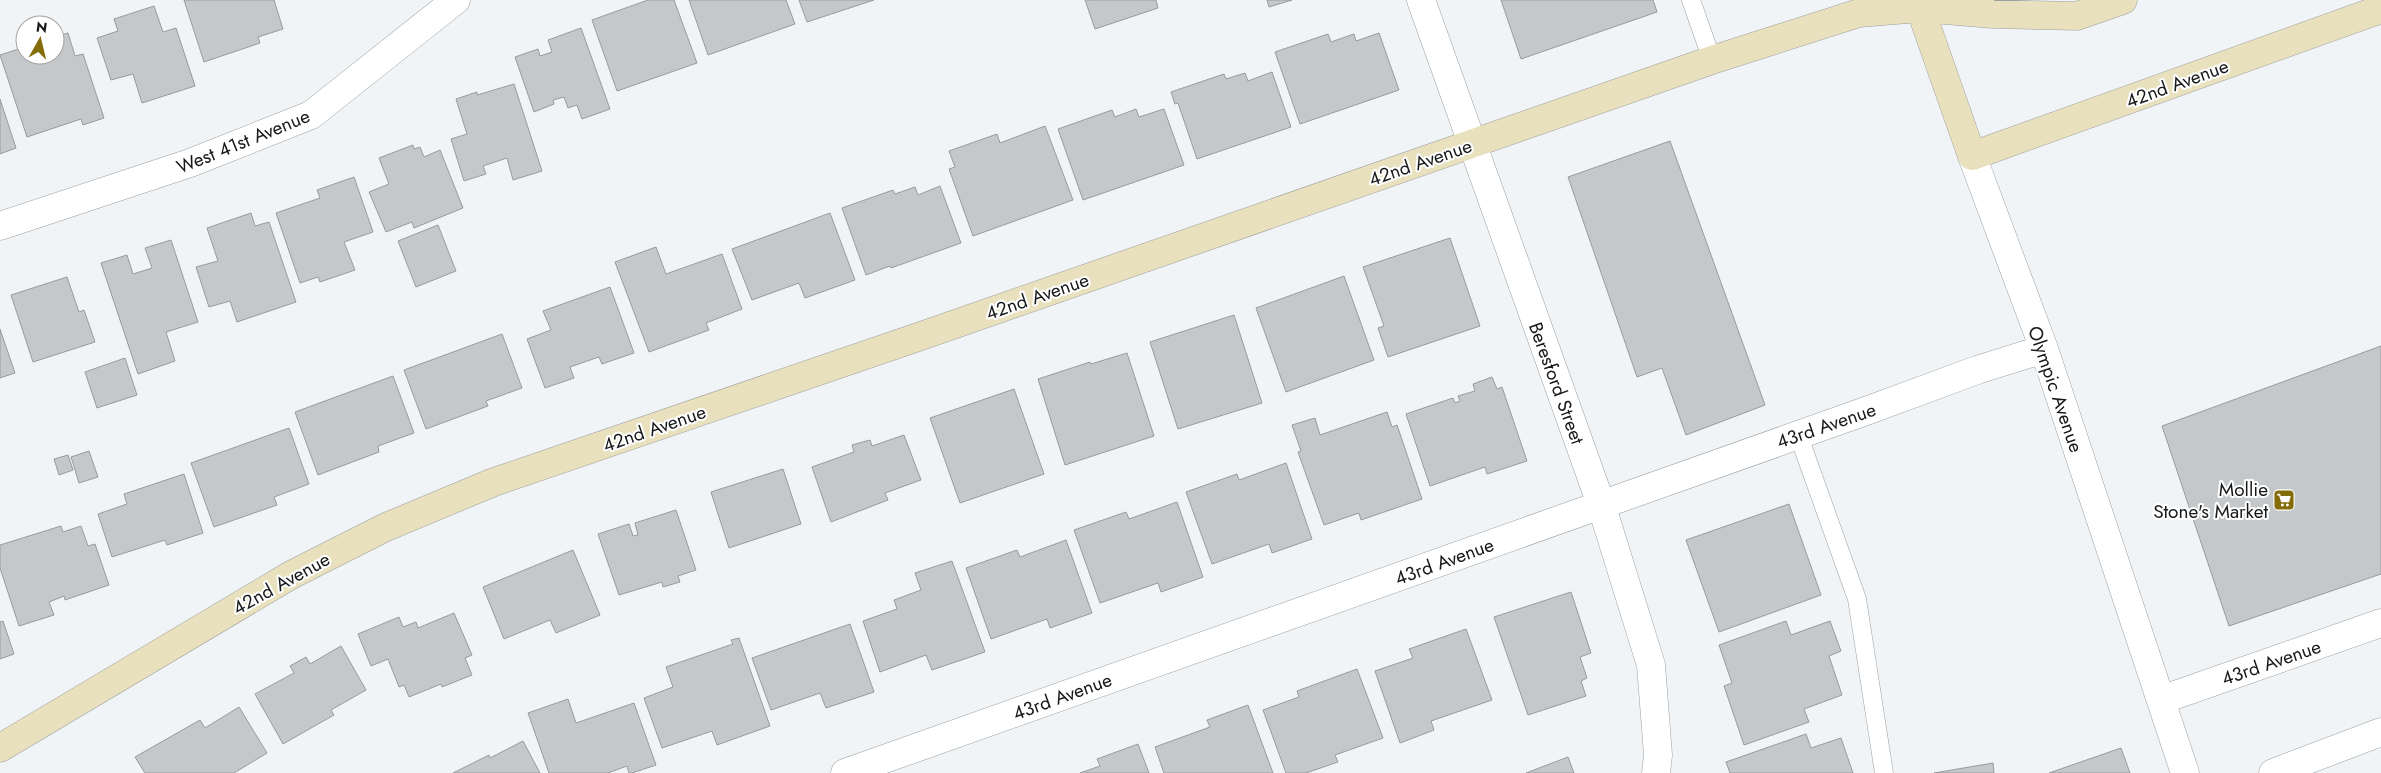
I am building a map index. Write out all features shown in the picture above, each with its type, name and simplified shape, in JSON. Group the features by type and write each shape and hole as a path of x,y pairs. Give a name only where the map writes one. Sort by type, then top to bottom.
{"street":[{"name":"West 41st Avenue","path":"0,226 190,163 311,115 456,0"},
{"name":"Beresford Street","path":"1421,0 1601,504 1651,666 1658,755 1656,773"},
{"name":"42nd Avenue","path":"0,748 291,575 386,526 485,486 922,336 1712,60 1859,13 1920,8 1996,7 2077,16 2124,0"},
{"name":"Olympic Avenue","path":"1920,8 1972,156 2044,349 2185,773"},
{"name":"42nd Avenue","path":"1972,156 2381,9"},
{"name":"43rd Avenue","path":"845,773 1977,370 2044,349"},
{"name":"43rd Avenue","path":"2161,700 2381,624"},
{"path":"2274,773 2381,732"}],"lane":[{"path":"1691,0 1712,60"},
{"path":"1798,434 1856,599 1884,773"}],"building":[{"path":"184,0 274,0 283,29 258,37 260,43 204,62"},
{"path":"648,0 674,0 697,63 617,91 592,20"},
{"path":"689,0 786,0 795,24 708,55"},
{"path":"799,0 874,0 807,22"},
{"path":"1085,0 1156,0 1158,8 1095,29"},
{"path":"1267,0 1292,0 1269,7"},
{"path":"1501,0 1653,0 1657,12 1521,59"},
{"path":"154,6 163,32 176,28 195,86 142,103 133,74 111,80 97,38 118,31 114,19"},
{"path":"581,28 610,109 582,119 577,105 568,108 564,97 553,100 554,104 534,112 515,57 538,49 540,56 552,52 548,40"},
{"path":"68,33 75,56 83,54 104,118 83,125 81,119 27,137 0,55 15,50 15,65 65,65 65,34"},
{"path":"1379,33 1399,90 1300,124 1275,52 1328,34 1331,42 1354,34 1356,41"},
{"path":"1272,72 1291,127 1197,159 1178,103 1175,104 1171,92 1224,74 1226,79 1245,73 1248,81"},
{"path":"514,84 542,171 513,180 507,158 483,166 486,174 464,181 451,139 467,134 456,99 477,92 477,95"},
{"path":"0,99 16,148 0,154"},
{"path":"1136,109 1139,117 1164,109 1184,165 1083,200 1058,129 1112,110 1115,117"},
{"path":"1045,126 1073,200 973,236 949,169 955,167 949,151 997,134 1000,143"},
{"path":"1670,141 1765,405 1686,435 1662,368 1637,377 1568,177"},
{"path":"413,145 414,149 420,147 424,157 440,150 463,208 414,228 412,222 386,232 369,192 389,184 379,158"},
{"path":"354,177 373,232 344,242 355,270 320,282 318,277 300,283 276,213 320,198 317,190"},
{"path":"940,186 961,243 866,275 842,208 893,190 895,194 915,187 918,195"},
{"path":"251,213 255,226 269,222 296,302 237,322 230,301 209,307 196,267 218,261 207,228"},
{"path":"830,213 855,280 805,298 799,283 752,300 732,249"},
{"path":"438,225 456,271 416,287 398,241"},
{"path":"1450,238 1480,326 1388,357 1378,328 1384,326 1363,267"},
{"path":"171,240 198,322 166,332 175,361 138,374 101,263 127,255 133,274 152,268 145,248"},
{"path":"656,247 666,274 722,254 742,309 706,323 709,330 649,352 615,262"},
{"path":"1344,276 1374,360 1286,392 1256,308"},
{"path":"67,277 79,312 84,310 95,342 33,362 11,295"},
{"path":"610,287 634,353 602,364 599,357 570,367 574,378 545,388 527,339 551,330 543,311"},
{"path":"1234,315 1262,403 1178,429 1150,342"},
{"path":"0,329 15,373 0,378"},
{"path":"502,334 522,388 486,401 488,406 426,429 404,370"},
{"name":"Mollie Stone's Market","path":"2381,346 2381,574 2229,626 2162,426"},
{"path":"1127,353 1154,436 1065,465 1038,379 1090,362 1091,364"},
{"path":"125,358 137,395 97,408 85,372"},
{"path":"393,376 414,433 378,446 379,452 318,475 295,412"},
{"path":"1492,377 1497,389 1502,387 1527,461 1487,474 1485,467 1430,486 1406,414 1453,398 1455,403 1460,401 1458,396 1475,391 1473,384"},
{"path":"1014,389 1044,474 960,503 930,418"},
{"path":"1387,412 1392,427 1397,425 1422,499 1361,520 1359,513 1324,525 1298,452 1301,451 1292,425 1315,418 1320,435"},
{"path":"289,428 309,484 274,497 277,505 214,527 191,463"},
{"path":"904,435 921,480 885,493 888,500 831,522 812,467 854,452 852,445 870,440 872,446"},
{"path":"89,451 98,477 79,483 71,457"},
{"path":"68,455 73,470 59,475 54,459"},
{"path":"1286,463 1312,539 1272,553 1269,544 1212,564 1186,492 1237,474 1239,480"},
{"path":"783,469 801,524 729,548 711,492"},
{"path":"184,474 203,533 167,545 165,540 112,557 98,514 127,504 124,494"},
{"path":"1177,502 1203,577 1161,592 1158,583 1100,603 1074,530 1126,512 1129,519"},
{"path":"1789,504 1821,595 1719,632 1686,540"},
{"path":"676,510 696,570 678,576 680,582 663,587 662,582 619,595 598,534 629,524 633,536 638,535 635,523"},
{"path":"61,526 63,532 81,526 88,546 95,544 109,585 65,600 64,596 49,602 54,615 19,626 0,568 0,545"},
{"path":"1066,540 1092,613 1050,628 1047,619 991,639 966,568 1017,550 1020,557"},
{"path":"573,550 600,615 556,633 550,620 504,639 483,587"},
{"path":"952,561 985,652 932,670 926,655 880,672 863,621 897,609 894,600 921,590 915,573"},
{"path":"1571,592 1591,653 1580,657 1587,678 1581,681 1586,696 1528,715 1494,617"},
{"path":"454,613 472,655 465,658 472,675 442,687 441,684 409,697 404,685 399,687 388,659 371,666 358,634 399,617 403,627 416,622 418,628"},
{"path":"3,621 14,654 0,659 0,622"},
{"path":"1786,621 1791,635 1830,621 1841,651 1829,656 1842,695 1804,709 1809,722 1744,745 1724,686 1732,683 1719,645"},
{"path":"850,624 874,692 826,708 820,693 771,710 752,658"},
{"path":"1466,629 1492,700 1431,721 1434,730 1400,743 1375,671 1413,658 1409,649"},
{"path":"739,638 770,726 717,745 712,731 662,748 644,698 673,687 666,667 733,644 731,640"},
{"path":"341,646 366,690 331,710 334,715 283,744 255,694 294,673 290,666 306,657 310,664"},
{"path":"1357,669 1383,738 1335,755 1338,762 1306,773 1286,773 1263,710 1299,697 1297,691"},
{"path":"568,699 576,723 634,703 656,765 632,773 629,773 627,766 608,773 549,773 528,713"},
{"path":"1248,705 1273,773 1164,773 1155,747 1210,727 1207,720"},
{"path":"239,707 267,753 234,773 145,773 135,757 200,720 205,728"},
{"path":"1806,734 1811,748 1841,738 1853,773 1730,773 1726,762"},
{"path":"523,741 540,773 453,773 489,755 490,758"},
{"path":"1138,744 1149,773 1080,773 1100,766 1097,759"},
{"path":"2121,748 2130,773 2049,773"},
{"path":"1568,757 1574,773 1526,773"},
{"path":"1993,763 1994,773 1934,773"}],"place":[{"name":"Mollie Stone's Market","path":"2284,500"}]}
